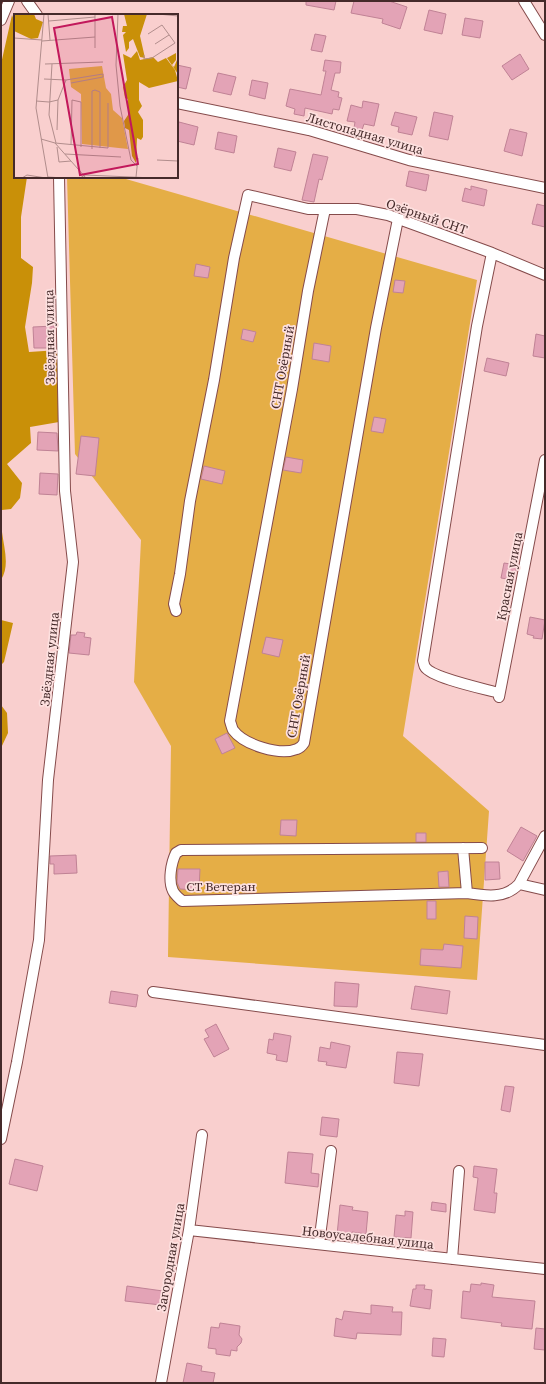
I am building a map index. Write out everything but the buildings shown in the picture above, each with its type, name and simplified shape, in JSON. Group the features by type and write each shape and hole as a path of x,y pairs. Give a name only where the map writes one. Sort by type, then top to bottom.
{"street":[{"path":"1,20 9,1"},
{"path":"27,1 36,14"},
{"path":"524,1 545,35"},
{"name":"Листопадная улица","path":"178,103 309,130 409,160 545,188"},
{"name":"Звёздная улица","path":"1,1140 39,940 48,780 73,562 65,491 59,178"},
{"name":"Озёрный СНТ","path":"176,611 174,604 180,574 190,501 212,387 234,258 248,195 308,209 357,209 388,215 492,253 545,275"},
{"name":"СНТ Озёрный","path":"325,209 308,291 289,404 230,721 233,730 242,738 256,746 272,751 289,752 299,749 304,743 376,328 398,219"},
{"name":"Красная улица","path":"492,253 477,326 423,661 425,668 432,673 499,695 545,460"},
{"path":"545,836 519,884 545,890"},
{"path":"463,848 467,893"},
{"name":"СТ Ветеран","path":"482,848 181,850 176,853 172,860 171,884 173,892 182,901 467,893 486,896 504,894 513,890 519,884"},
{"path":"153,992 545,1046"},
{"name":"Загородная улица","path":"161,1383 189,1230 202,1135"},
{"path":"319,1244 331,1151"},
{"path":"452,1259 460,1171"},
{"name":"Новоусадебная улица","path":"189,1230 545,1269"}],"shaded area":[{"path":"12,15 14,20 14,178 27,178 21,217 21,258 33,267 25,327 29,352 59,350 59,422 30,427 31,443 7,464 22,483 20,498 11,509 2,510 2,529 6,563 4,575 1,580 1,64"},
{"path":"67,178 122,178 477,280 403,736 489,811 477,980 168,957 171,746 134,682 141,540 75,454"},
{"path":"1,620 13,623 4,662 1,665"},
{"path":"1,705 7,713 8,733 1,748"}]}
